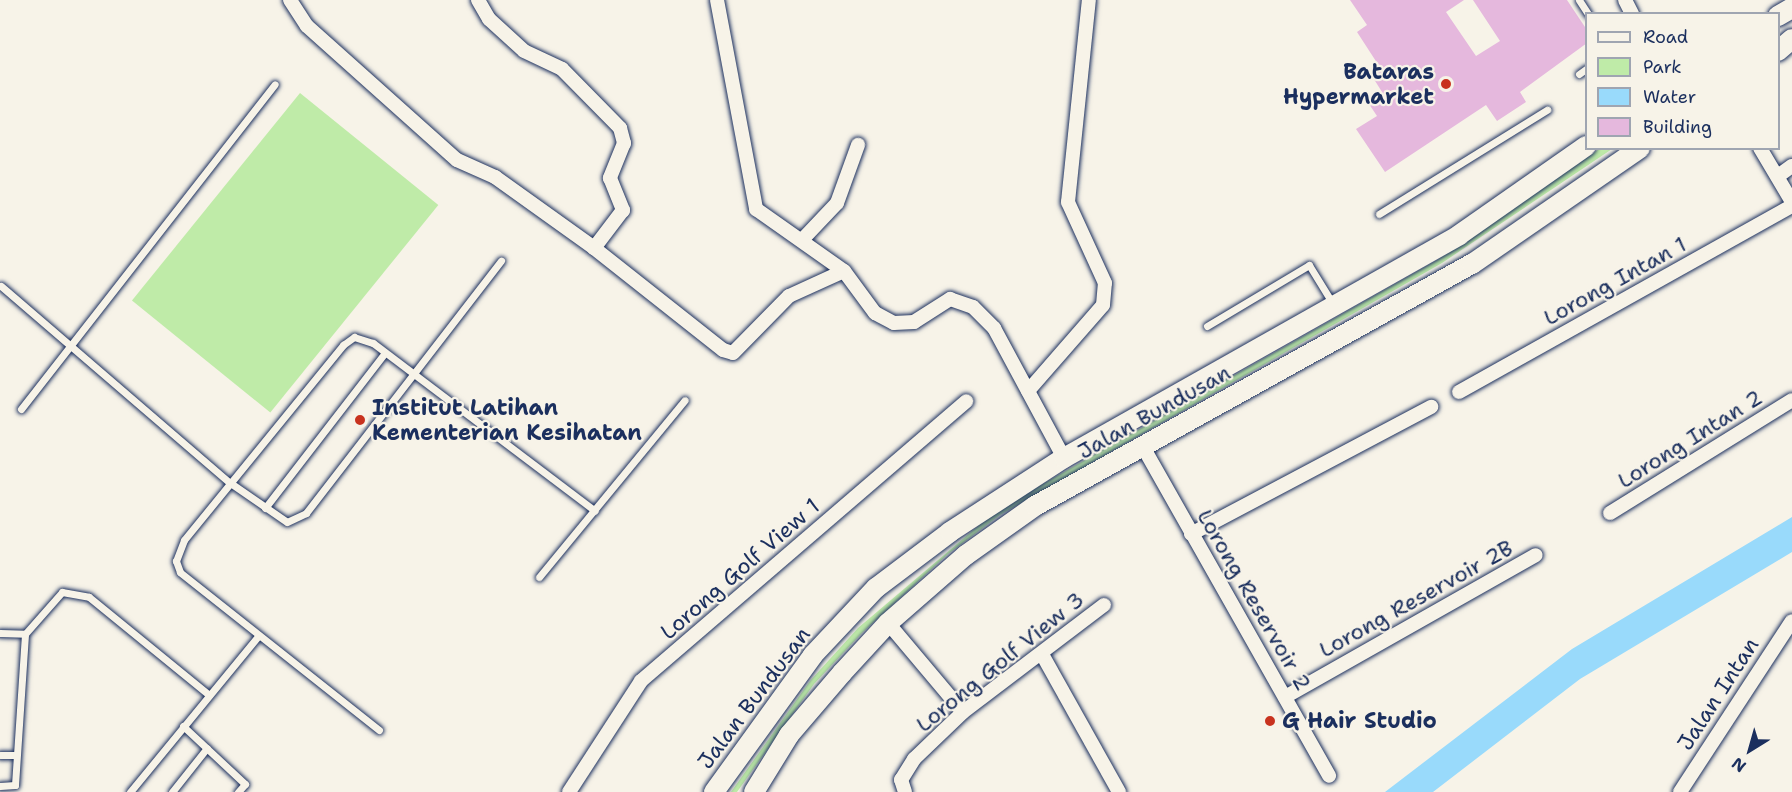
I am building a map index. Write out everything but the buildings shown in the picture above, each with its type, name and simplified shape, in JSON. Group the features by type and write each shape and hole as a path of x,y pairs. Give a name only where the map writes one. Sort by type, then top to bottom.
{"main road":[{"path":"1780,50 1792,39"},
{"name":"Jalan Bundusan","path":"714,792 813,655 876,588 950,532 1064,458 1459,235 1585,147"},
{"name":"Jalan Bundusan","path":"754,792 789,735 888,623 966,555 1035,506 1472,264 1637,150"}],"street":[{"path":"290,0 307,26 457,160 495,177 594,248 704,337 733,353 789,296 844,271"},
{"path":"478,0 489,20 524,51 562,69 620,128 624,143 609,178 623,210 594,248"},
{"path":"717,0 756,209 772,226 802,240 844,271 876,313 894,323 914,322 950,299 973,307 994,328 1064,458"},
{"path":"1028,391 1103,305 1105,283 1068,202 1089,0"},
{"path":"802,240 837,202 858,145"},
{"path":"1761,150 1792,204"},
{"path":"1778,176 1792,166"},
{"name":"Lorong Intan 1","path":"1459,392 1792,204"},
{"name":"Lorong Intan 2","path":"1610,513 1792,400"},
{"name":"Lorong Golf View 1","path":"569,792 641,681 966,401"},
{"path":"1191,534 1431,407"},
{"name":"Lorong Reservoir 2","path":"1142,446 1329,776"},
{"name":"Lorong Reservoir 2B","path":"1285,697 1536,555"},
{"name":"Lorong Golf View 3","path":"903,786 914,759 963,712 1043,656 1104,605"},
{"name":"Jalan Intan","path":"1680,792 1792,621"},
{"path":"888,623 963,712"},
{"path":"1043,656 1119,792"}],"lane":[{"path":"1579,74 1585,70"},
{"path":"21,409 68,343 275,84"},
{"path":"1379,214 1547,110"},
{"path":"1,286 229,482 287,522 306,513 415,379 501,261"},
{"path":"1207,326 1309,265 1335,306"},
{"path":"379,730 180,572 176,561 184,540 343,345 354,337 386,353 415,379 595,511"},
{"path":"265,508 386,353"},
{"path":"539,577 685,400"},
{"path":"0,786 15,785 15,755 25,634 44,608 62,592 75,591 209,695"},
{"path":"0,633 25,634"},
{"path":"130,792 258,636"},
{"path":"183,726 245,784 238,792"},
{"path":"172,792 207,748"},
{"path":"0,755 15,755"}],"green space":[{"path":"300,93 438,205 270,413 132,300"},
{"path":"1598,150 1611,150 1442,263 1000,515 948,554 862,633 814,684 737,792 731,792 810,681 858,628 997,510 1439,259"}],"water":[{"path":"1792,517 1792,552 1580,679 1433,792 1385,792 1572,649"}],"place":[{"name":"Bataras Hypermarket","path":"1446,84"},
{"name":"Institut Latihan Kementerian Kesihatan","path":"360,420"},
{"name":"G Hair Studio","path":"1270,721"}]}
